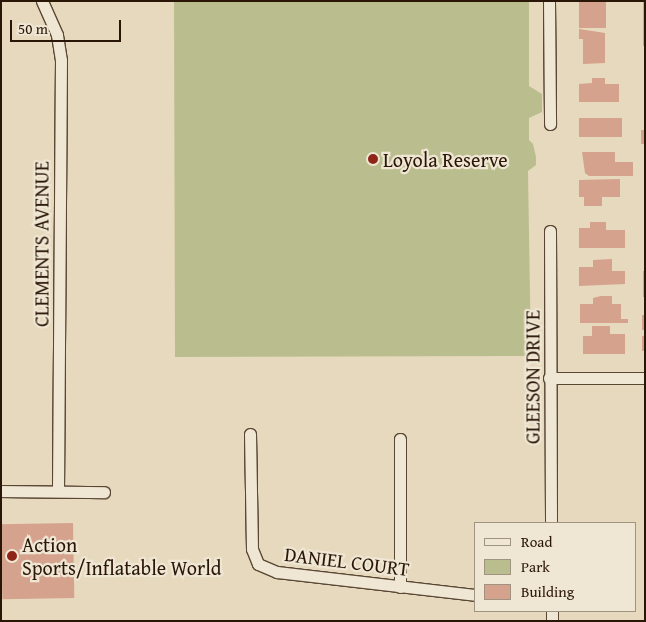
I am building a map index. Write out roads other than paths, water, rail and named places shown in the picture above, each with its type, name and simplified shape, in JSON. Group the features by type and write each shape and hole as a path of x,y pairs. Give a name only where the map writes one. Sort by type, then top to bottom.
{"street":[{"name":"CLEMENTS AVENUE","path":"42,1 57,35 61,60 58,490"},
{"path":"549,1 550,124"},
{"name":"GLEESON DRIVE","path":"550,231 551,522"},
{"path":"549,378 645,378"},
{"name":"DANIEL COURT","path":"250,434 252,549 258,564 277,572 473,595"},
{"path":"400,439 400,587"},
{"path":"1,491 58,490 104,492"}],"place":[{"name":"Loyola Reserve","path":"373,159"},
{"name":"Action Sports/Inflatable World","path":"12,556"}]}
